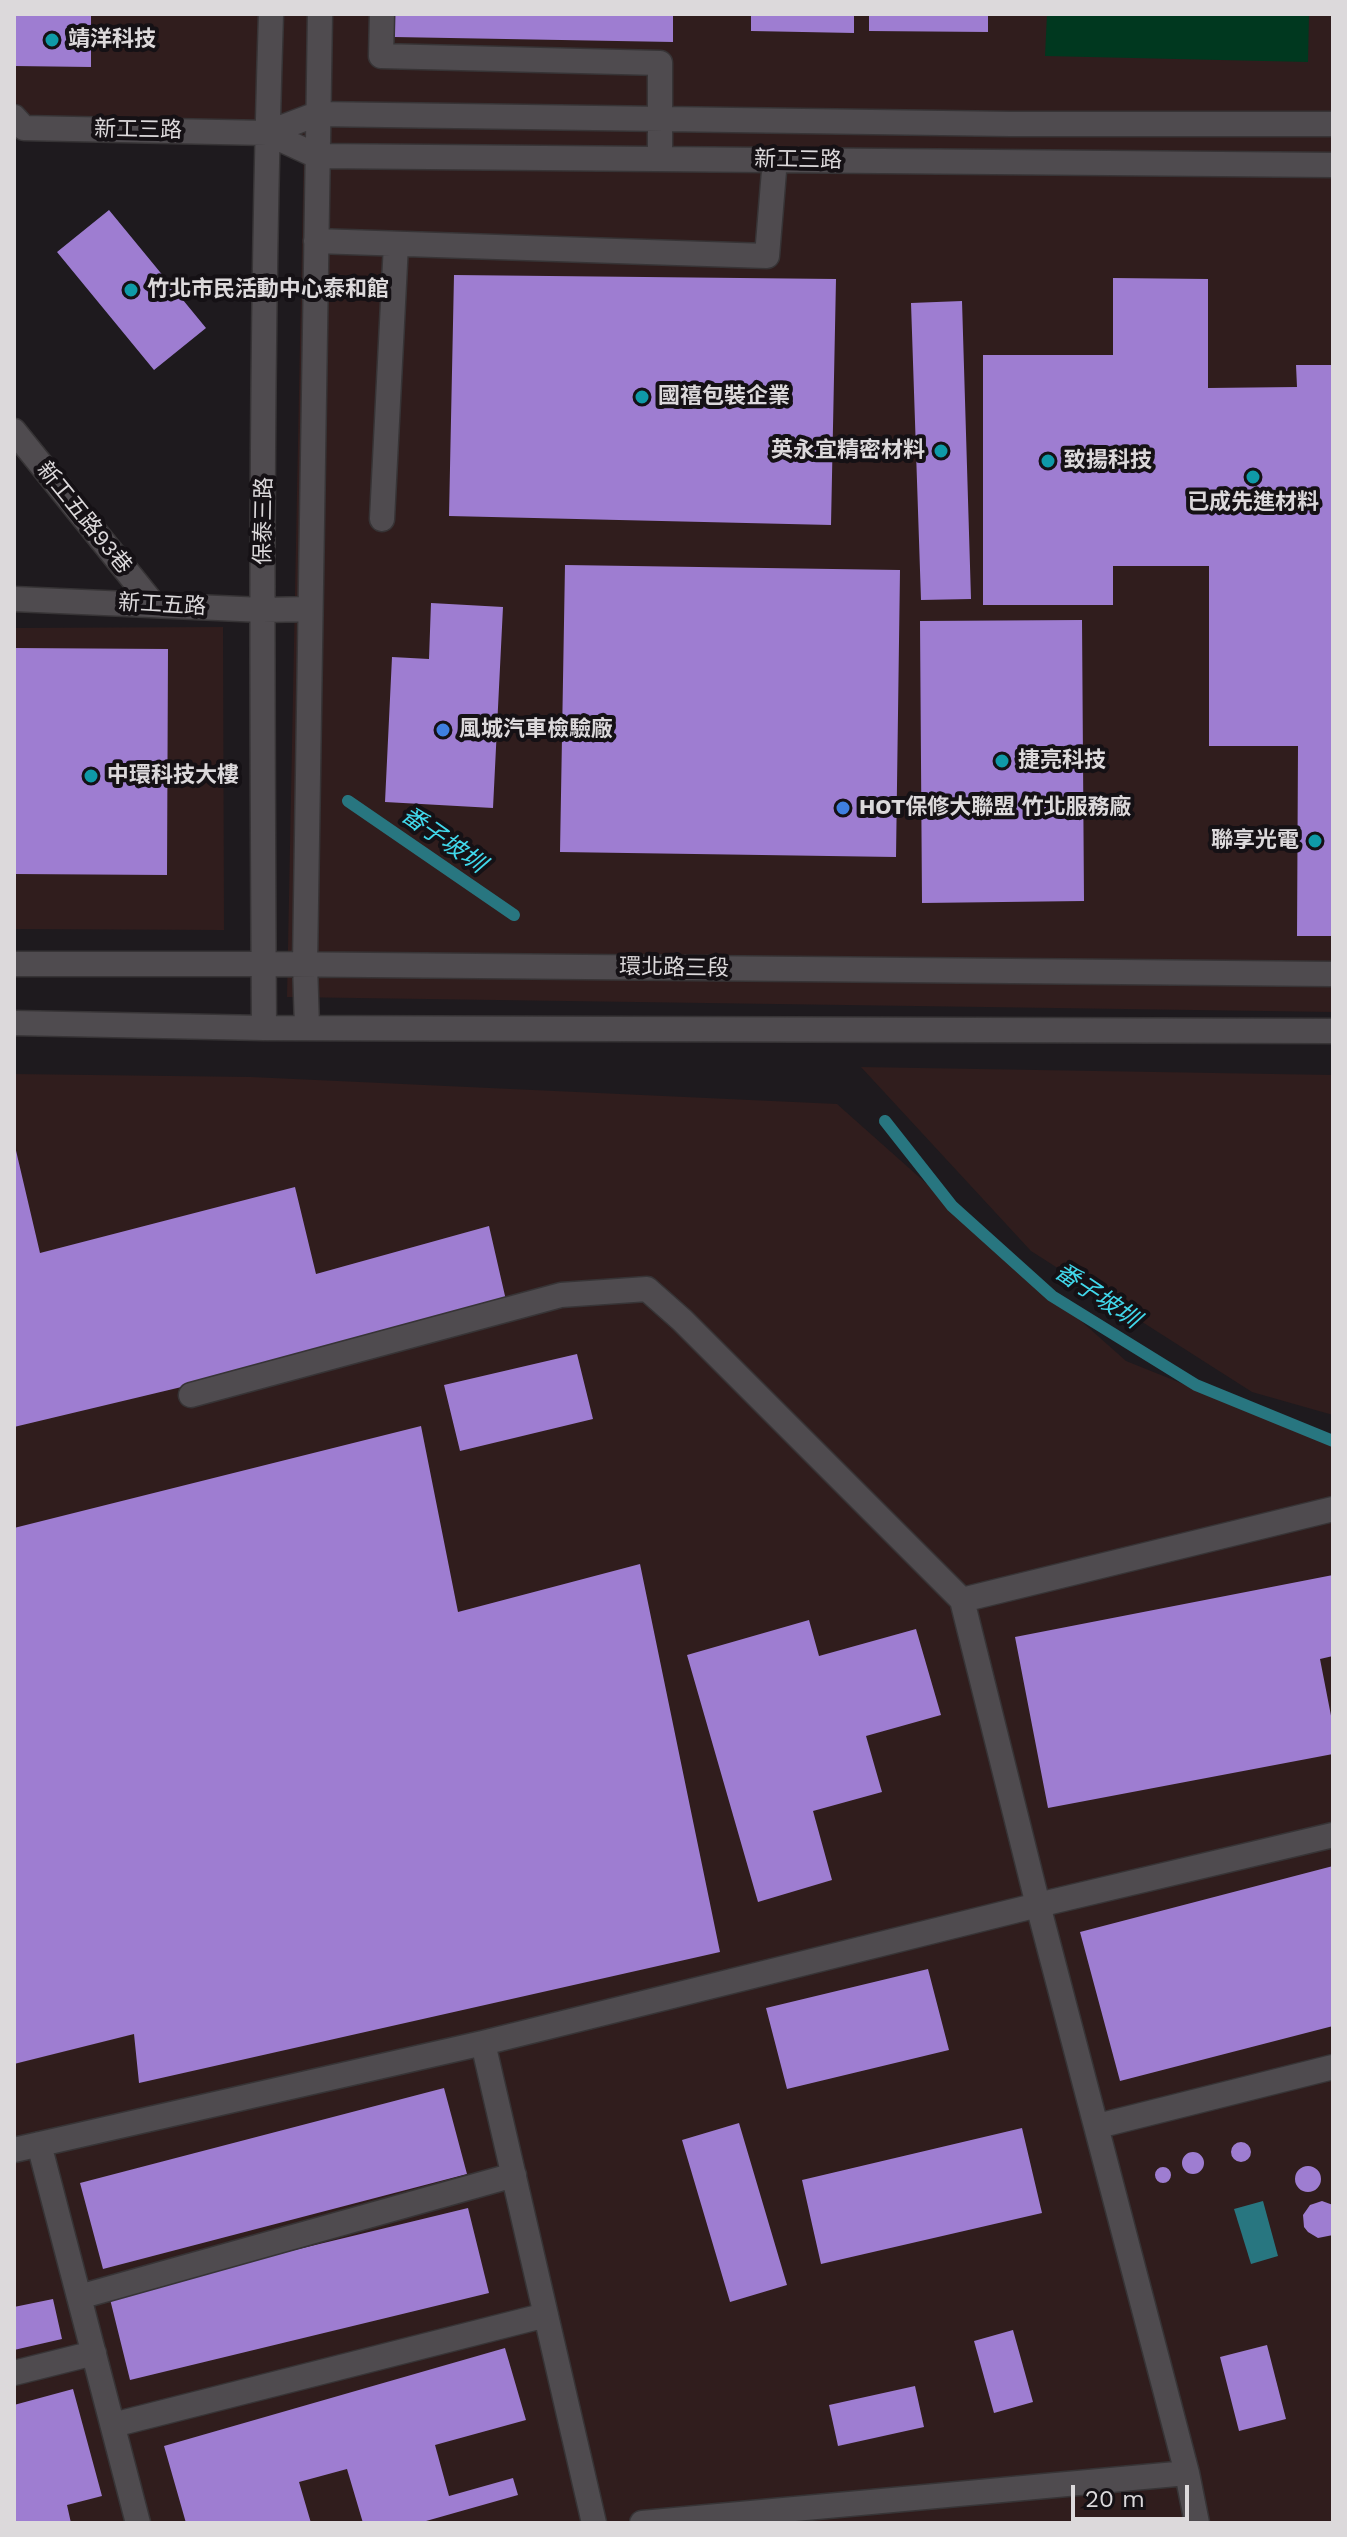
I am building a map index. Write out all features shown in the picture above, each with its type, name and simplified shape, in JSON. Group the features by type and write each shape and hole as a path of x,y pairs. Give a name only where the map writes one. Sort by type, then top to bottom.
{"street":[{"name":"保泰三路","path":"264,1028 263,610 267,133 271,14"},
{"path":"307,1027 305,964 320,14"},
{"path":"382,14 381,56 660,63 660,159"},
{"name":"新工三路","path":"14,117 24,128 267,133 317,114 1011,124 1333,124"},
{"path":"940,122 940,162"},
{"path":"1011,124 1012,163"},
{"path":"1201,124 1202,164"},
{"name":"新工三路","path":"267,133 317,156 1333,165"},
{"path":"316,241 767,256 775,159"},
{"path":"382,519 396,244"},
{"name":"新工五路93巷","path":"14,431 154,605"},
{"name":"新工五路","path":"14,599 263,610 310,609"},
{"name":"環北路三段","path":"14,964 1333,974"},
{"path":"14,1023 264,1028 1333,1031"},
{"path":"191,1395 561,1295 647,1289 682,1320 962,1600 1038,1905 1187,2473 1197,2523"},
{"path":"962,1600 1333,1509"},
{"path":"14,2150 483,2043 1333,1835"},
{"path":"483,2043 594,2523"},
{"path":"1098,2126 1333,2067"},
{"path":"39,2144 138,2523"},
{"path":"79,2297 514,2175"},
{"path":"113,2425 546,2315"},
{"path":"14,2373 94,2353"},
{"path":"642,2523 1187,2473"}],"shaded area":[{"path":"14,14 1333,14 1333,1012 287,997 304,138 30,118 14,101"},
{"name":"中環科技大樓","path":"223,627 224,930 14,929 14,628"},
{"path":"861,1067 1333,1075 1333,1415 1252,1392 1031,1251"},
{"path":"14,1074 251,1077 837,1104 1126,1361 1333,1444 1333,2523 14,2523"}],"green space":[{"path":"1047,14 1309,14 1308,62 1045,56"}],"water":[{"path":"1263,2201 1278,2256 1251,2264 1234,2209"}],"building":[{"name":"靖洋科技","path":"14,14 91,14 91,67 14,66"},
{"path":"394,14 673,14 673,42 394,37"},
{"path":"751,14 854,14 854,33 751,31"},
{"path":"869,14 988,14 988,32 869,31"},
{"name":"竹北市民活動中心泰和館","path":"109,210 206,328 154,370 57,252"},
{"name":"國禧包裝企業","path":"454,275 836,279 831,525 449,516"},
{"path":"1113,278 1208,279 1208,388 1297,387 1296,365 1333,365 1333,936 1297,936 1298,746 1209,746 1209,566 1113,566 1113,605 983,605 983,355 1113,355"},
{"name":"英永宜精密材料","path":"962,301 971,599 921,600 911,303"},
{"path":"565,565 900,570 896,857 560,852"},
{"name":"風城汽車檢驗廠","path":"431,603 503,607 493,808 385,802 392,657 429,659"},
{"name":"捷亮科技","path":"1082,620 1084,901 922,903 920,621"},
{"name":"中環科技大樓","path":"14,648 168,649 167,875 14,874"},
{"path":"14,1142 40,1253 295,1187 316,1274 489,1226 508,1309 14,1427"},
{"path":"577,1354 593,1419 460,1451 444,1385"},
{"path":"421,1426 458,1612 640,1564 720,1952 139,2083 134,2034 14,2064 14,1528"},
{"path":"1333,1575 1333,1656 1320,1659 1333,1726 1333,1754 1048,1808 1015,1637"},
{"path":"809,1620 819,1656 916,1629 941,1715 866,1736 882,1792 813,1811 832,1880 758,1902 687,1655"},
{"path":"1333,1866 1333,2026 1120,2081 1080,1932"},
{"path":"928,1969 949,2050 787,2089 766,2008"},
{"path":"444,2088 467,2174 103,2269 80,2183"},
{"path":"739,2123 787,2285 730,2302 682,2140"},
{"path":"1022,2128 1042,2213 821,2264 802,2180"},
{"path":"1241,2142 1248,2145 1251,2152 1248,2159 1241,2162 1234,2159 1231,2152 1234,2145"},
{"path":"1193,2152 1201,2155 1204,2163 1201,2171 1193,2174 1185,2171 1182,2163 1185,2155"},
{"path":"1308,2166 1317,2170 1321,2179 1317,2188 1308,2192 1299,2188 1295,2179 1299,2170"},
{"path":"1160,2167 1166,2167 1171,2175 1169,2181 1160,2183 1155,2178 1155,2172"},
{"path":"1322,2201 1333,2205 1333,2235 1318,2238 1304,2227 1303,2215 1310,2205"},
{"path":"468,2208 489,2293 130,2380 109,2295"},
{"path":"53,2299 62,2339 14,2350 14,2307"},
{"path":"1013,2330 1033,2402 994,2413 974,2341"},
{"path":"1267,2345 1286,2419 1239,2431 1220,2357"},
{"path":"505,2348 526,2420 435,2445 449,2496 513,2478 518,2495 419,2523 363,2523 347,2469 299,2482 311,2523 186,2523 164,2446"},
{"path":"915,2386 924,2427 838,2446 829,2405"},
{"path":"73,2389 102,2496 67,2505 71,2523 14,2523 14,2405"}],"waterway":[{"name":"番子坡圳","path":"348,801 514,915"},
{"name":"番子坡圳","path":"885,1121 952,1206 1052,1296 1196,1385 1333,1441"}],"place":[{"name":"靖洋科技","path":"52,40"},
{"name":"竹北市民活動中心泰和館","path":"131,290"},
{"name":"國禧包裝企業","path":"642,397"},
{"name":"英永宜精密材料","path":"941,451"},
{"name":"致揚科技","path":"1048,461"},
{"name":"已成先進材料","path":"1253,477"},
{"name":"風城汽車檢驗廠","path":"443,730"},
{"name":"捷亮科技","path":"1002,761"},
{"name":"中環科技大樓","path":"91,776"},
{"name":"HOT保修大聯盟 竹北服務廠","path":"843,808"},
{"name":"聯享光電","path":"1315,841"}]}
